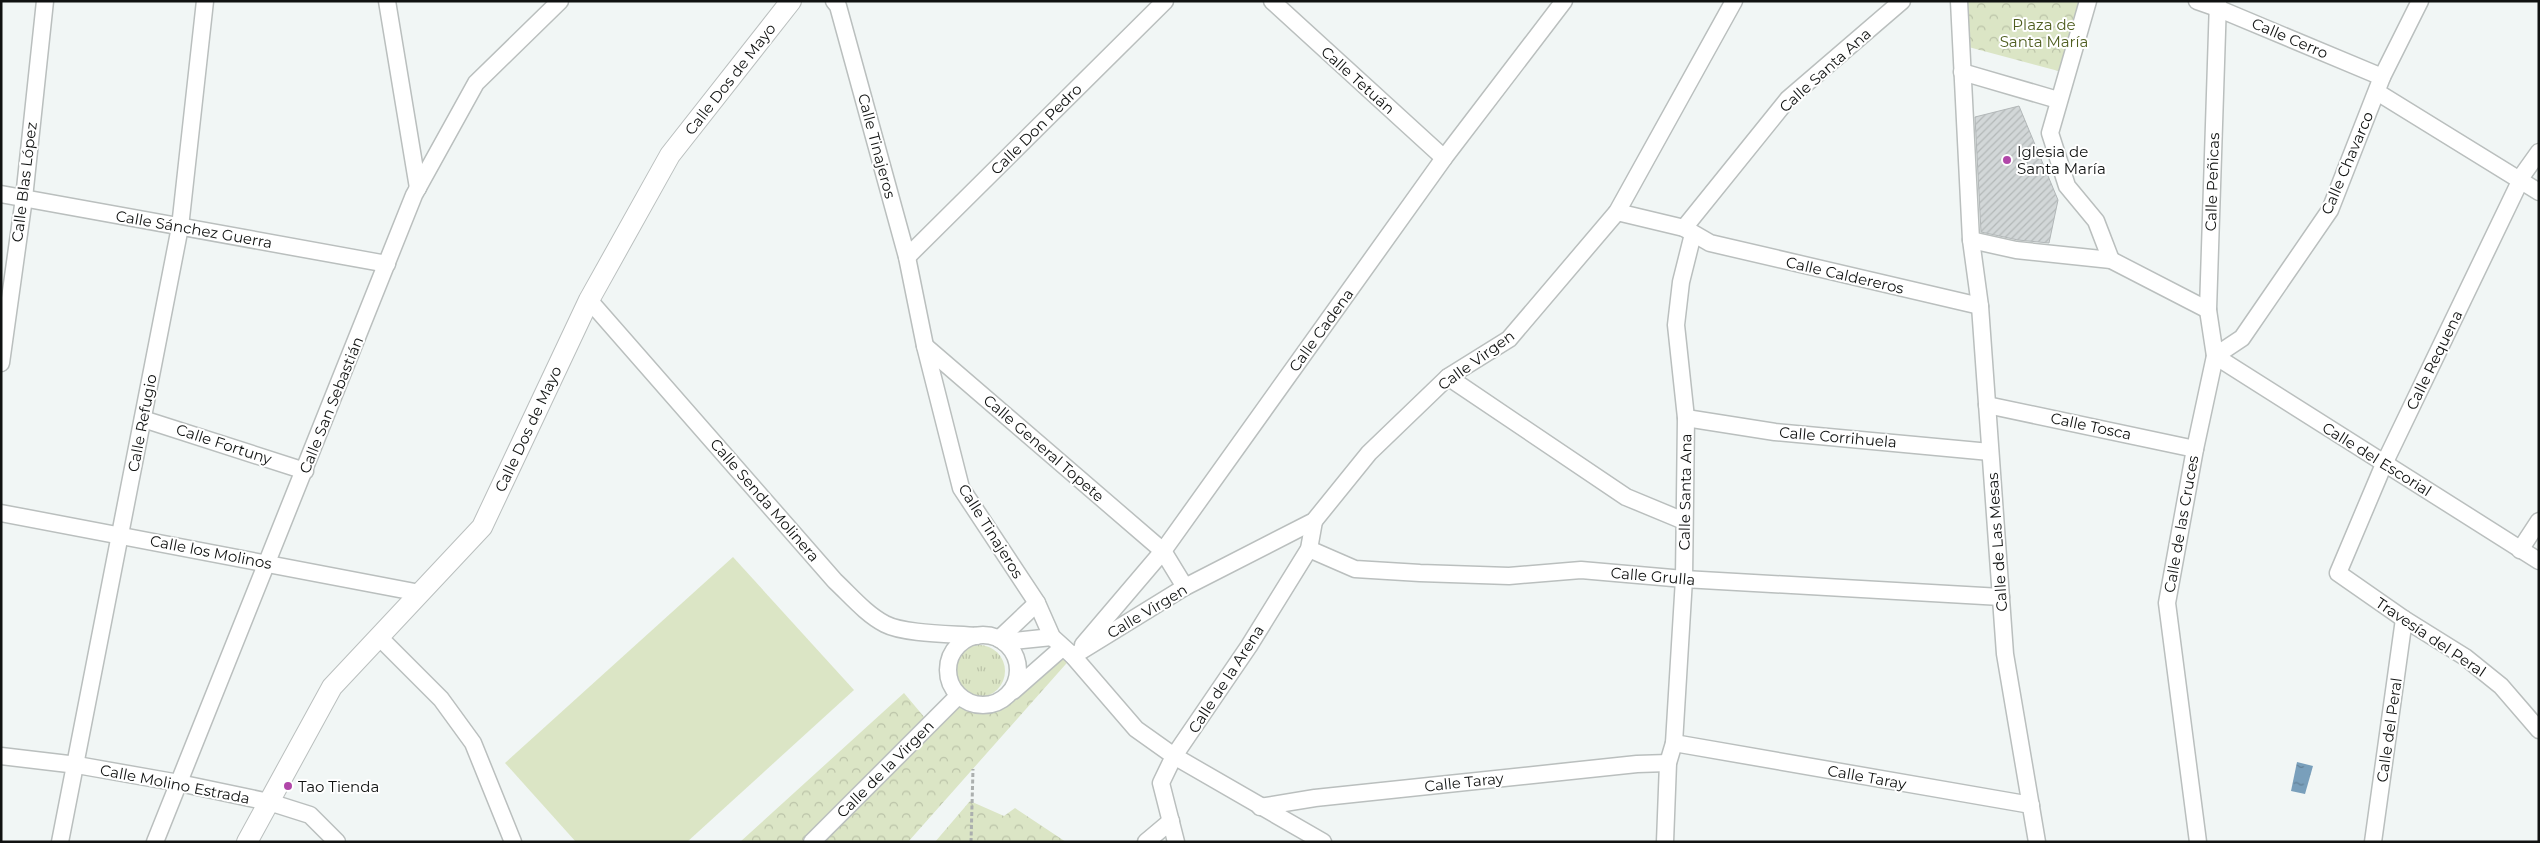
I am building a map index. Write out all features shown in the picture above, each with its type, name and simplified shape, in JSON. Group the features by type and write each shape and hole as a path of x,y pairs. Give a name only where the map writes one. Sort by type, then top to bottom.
{"street":[{"name":"Calle Blas López","path":"1,363 24,198 45,1"},
{"name":"Calle Refugio","path":"60,842 77,765 180,227 205,1"},
{"path":"387,1 418,188"},
{"name":"Calle San Sebastián","path":"155,842 269,563 418,188 476,83 560,1"},
{"name":"Calle Dos de Mayo","path":"247,842 332,687 482,527 589,300 670,155 791,1"},
{"name":"Calle Tinajeros","path":"834,1 838,6 907,257 925,346 961,488 1037,603 1062,647 1136,729 1174,756 1323,842"},
{"name":"Calle Don Pedro","path":"907,257 1165,1"},
{"name":"Calle Tetuán","path":"1272,1 1444,158"},
{"name":"Calle Cadena","path":"1062,647 1163,551 1444,158 1564,1"},
{"name":"Calle Virgen","path":"1062,647 1314,521 1369,453 1448,377 1509,339 1617,212 1734,1"},
{"name":"Calle Santa Ana","path":"1664,842 1668,763 1674,743 1684,579 1686,418 1676,325 1688,231 1788,99 1902,1"},
{"path":"1959,1 1971,240 2016,250 2111,260 2208,310"},
{"path":"2088,1 2050,133 2067,186 2096,221 2111,260"},
{"name":"Calle Cerro","path":"2197,1 2218,4 2380,84 2539,192"},
{"name":"Calle Chavarco","path":"2215,356 2242,338 2330,210 2380,84 2420,1"},
{"name":"Calle Peñicas","path":"2215,356 2208,310 2218,4"},
{"path":"1962,72 2058,100"},
{"name":"Calle Requena","path":"2338,572 2384,464 2521,181 2539,152"},
{"name":"Calle Sánchez Guerra","path":"1,194 387,264"},
{"path":"1617,212 1688,231"},
{"name":"Calle Caldereros","path":"1688,231 1710,243 1980,306"},
{"name":"Calle de Las Mesas","path":"1971,240 1980,306 2005,654 2037,842"},
{"name":"Calle Senda Molinera","path":"589,300 835,581 874,618 887,625 904,629 976,636"},
{"name":"Calle General Topete","path":"925,346 1163,551 1185,587"},
{"name":"Calle de las Cruces","path":"2198,842 2167,602 2194,449 2215,356"},
{"name":"Calle del Escorial","path":"2215,356 2539,561"},
{"path":"1448,377 1626,496 1684,521"},
{"name":"Calle Tosca","path":"1987,405 2194,449"},
{"name":"Calle Corrihuela","path":"1686,418 1775,432 1990,452"},
{"name":"Calle Fortuny","path":"143,419 305,471"},
{"name":"Calle los Molinos","path":"1,513 420,593"},
{"name":"Calle de la Arena","path":"1176,842 1161,783 1174,756 1249,646 1309,549 1314,521"},
{"path":"2520,550 2539,521"},
{"name":"Calle Grulla","path":"1309,549 1355,569 1509,576 1581,570 1684,579 2001,597"},
{"name":"Travesía del Peral","path":"2338,572 2404,619 2465,656 2501,686 2539,730"},
{"path":"1001,641 1037,603"},
{"name":"Calle del Peral","path":"2373,842 2404,619"},
{"path":"1011,693 1018,678 1018,668 1013,652 1001,641 988,635 976,636 958,645 951,654 948,665 948,680 958,696 972,704 985,706 999,702 1011,693 1062,647"},
{"path":"379,637 441,699 473,743 512,833 513,842"},
{"path":"1001,641 1062,647"},
{"name":"Calle de la Virgen","path":"812,842 958,696"},
{"name":"Calle Taray","path":"1674,743 2031,805"},
{"name":"Calle Molino Estrada","path":"1,756 77,765 179,783 269,802 310,815 337,842"},
{"name":"Calle Taray","path":"1260,807 1334,796 1637,764 1668,763"},
{"path":"1146,842 1171,821"}],"path":[{"path":"971,842 973,769"}],"green space":[{"name":"Plaza de Santa María","path":"1959,1 2088,1 2066,73 1961,45"},
{"path":"733,557 854,690 687,842 576,842 505,763"},
{"path":"974,645 984,645 993,649 1001,657 1005,671 1001,685 993,693 984,697 974,697 965,693 957,685 953,676 953,666 957,657 965,649"},
{"path":"1062,648 1073,656 908,842 740,842 904,693 930,724 958,696 980,706 993,704 1003,699 1025,683"},
{"path":"970,801 1004,816 1015,808 1066,842 935,842"}],"water":[{"path":"2297,762 2313,766 2305,794 2291,791"}],"building":[{"name":"Iglesia de Santa María","path":"2019,106 2058,200 2049,243 2018,240 1981,232 1975,117"}],"place":[{"name":"Iglesia de Santa María","path":"2007,160"},
{"name":"Tao Tienda","path":"288,786"}]}
